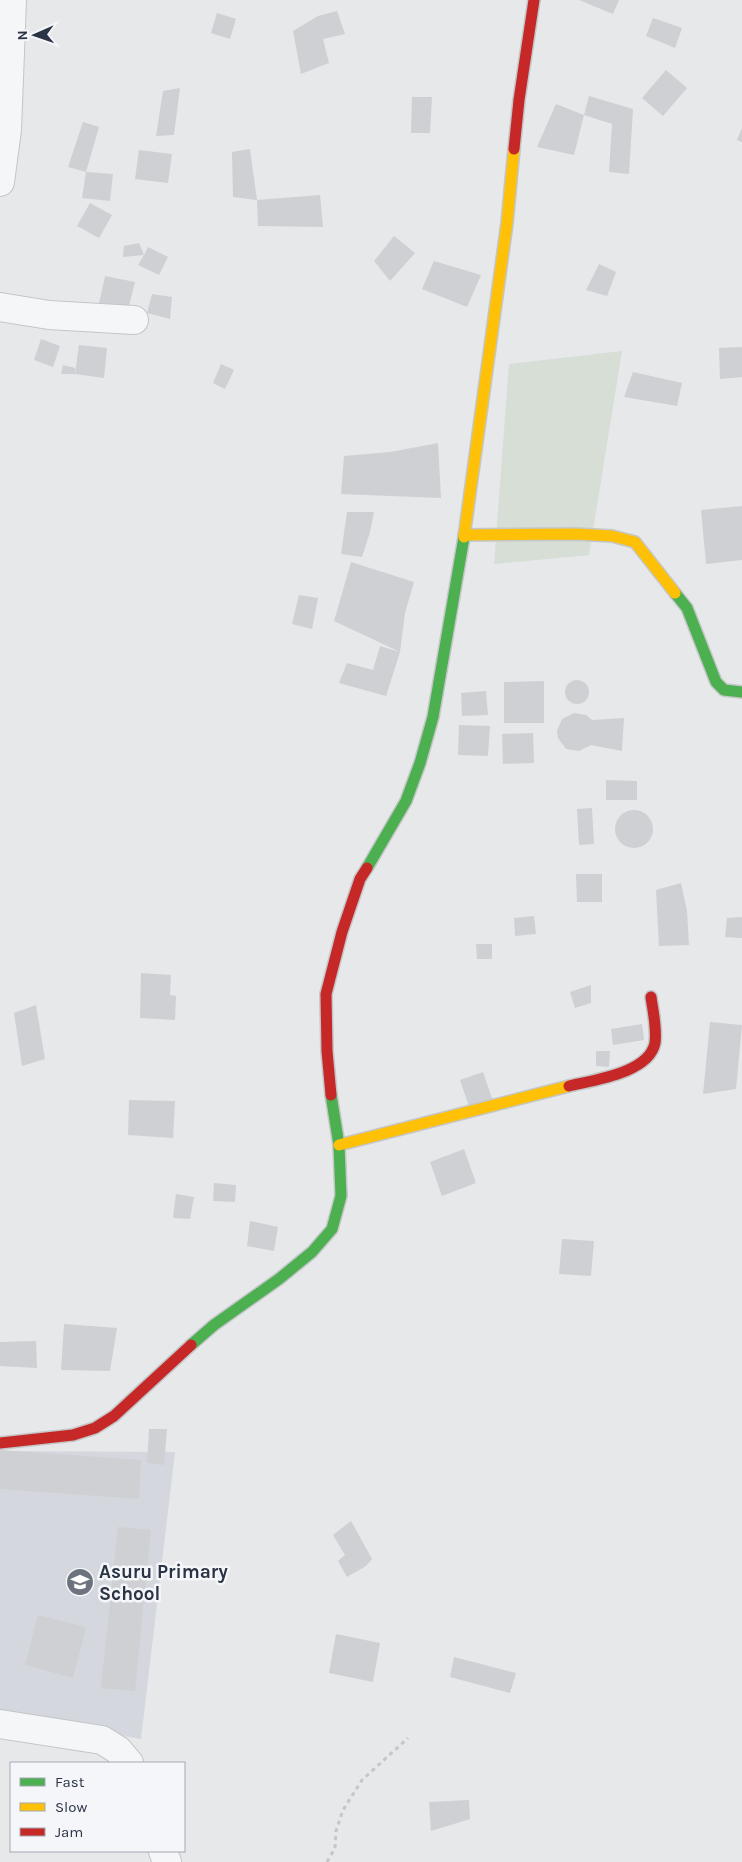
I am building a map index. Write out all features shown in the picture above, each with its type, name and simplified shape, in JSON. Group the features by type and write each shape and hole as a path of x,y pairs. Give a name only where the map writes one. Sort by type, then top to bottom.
{"street":[{"path":"0,182 7,130 12,0"},
{"path":"0,1443 73,1435 95,1428 114,1416 182,1352 312,1252 332,1229 342,1196 339,1145 333,1116 327,1051 326,994 342,932 360,879 406,802 420,763 442,670 464,535 506,233 519,100 534,0"},
{"path":"0,307 49,315 134,320"},
{"path":"464,535 576,534 612,536 635,542 687,608 716,682 724,690 742,692"},
{"path":"339,1145 486,1109 609,1076 638,1065 649,1057 653,1048 655,1034 651,997"},
{"path":"0,1724 102,1740 118,1750 128,1762"}],"path":[{"path":"327,1862 335,1848 336,1830 343,1810 362,1780 408,1738"}],"shaded area":[{"path":"622,351 589,555 494,564 509,364"},
{"name":"Asuru Primary School","path":"0,1451 175,1452 141,1739 0,1713"}],"building":[{"path":"579,0 619,0 613,14"},
{"path":"337,11 345,34 323,39 329,63 301,74 293,31 318,16"},
{"path":"217,13 236,19 230,39 211,33"},
{"path":"653,18 682,28 675,48 646,36"},
{"path":"666,70 687,88 663,116 642,98"},
{"path":"180,88 174,135 156,136 163,91"},
{"path":"589,96 633,109 629,174 609,172 612,124 584,115"},
{"path":"412,97 432,97 430,133 411,133"},
{"path":"556,104 584,115 574,155 537,147"},
{"path":"83,122 99,127 86,172 68,167"},
{"path":"742,128 742,142 737,140"},
{"path":"250,149 257,200 233,197 232,152"},
{"path":"139,150 172,154 168,183 135,179"},
{"path":"86,172 113,174 110,201 82,198"},
{"path":"320,195 323,227 258,226 257,200"},
{"path":"90,203 112,215 99,238 77,226"},
{"path":"394,236 415,253 390,281 374,261"},
{"path":"139,243 144,255 123,257 124,246"},
{"path":"148,247 168,257 159,275 138,265"},
{"path":"434,261 481,275 467,307 422,289"},
{"path":"599,264 616,272 607,296 586,290"},
{"path":"105,276 135,282 127,314 98,308"},
{"path":"152,294 172,297 170,319 147,313"},
{"path":"41,339 60,346 53,367 34,360"},
{"path":"79,345 107,348 104,378 75,374"},
{"path":"742,347 742,377 720,379 719,348"},
{"path":"221,364 234,370 225,389 213,383"},
{"path":"63,365 75,368 75,374 61,374"},
{"path":"633,372 682,383 677,406 624,397"},
{"path":"438,443 441,498 341,494 344,456 390,452"},
{"path":"742,506 742,560 706,564 701,510"},
{"path":"347,512 374,512 362,557 341,554"},
{"path":"351,562 414,582 405,613 400,652 334,621"},
{"path":"299,595 318,598 312,629 292,624"},
{"path":"380,646 400,652 386,696 339,683 347,663 373,670"},
{"path":"577,680 582,681 588,687 588,697 582,703 577,704 572,703 566,697 565,692 566,687 572,681"},
{"path":"544,681 544,723 504,723 504,682"},
{"path":"486,691 488,715 462,716 461,693"},
{"path":"574,713 586,715 592,720 624,718 622,751 591,745 579,751 566,749 558,738 557,731 562,719"},
{"path":"459,725 490,726 488,756 458,755"},
{"path":"533,733 534,763 503,764 502,734"},
{"path":"606,780 637,781 637,800 606,800"},
{"path":"592,808 594,844 579,845 577,809"},
{"path":"634,810 647,816 653,829 647,842 634,848 621,842 615,829 621,816"},
{"path":"576,874 602,874 602,902 577,902"},
{"path":"681,883 687,911 689,945 659,946 656,890"},
{"path":"534,916 536,934 515,936 514,918"},
{"path":"742,917 742,938 725,937 727,918"},
{"path":"476,944 492,944 492,959 477,959"},
{"path":"141,973 171,975 170,995 176,996 175,1020 140,1018"},
{"path":"591,985 591,1003 575,1008 570,992"},
{"path":"36,1005 45,1059 22,1066 14,1013"},
{"path":"710,1022 742,1025 736,1089 703,1094"},
{"path":"642,1024 644,1040 613,1045 611,1029"},
{"path":"596,1051 610,1051 609,1067 596,1066"},
{"path":"483,1072 493,1101 470,1109 460,1080"},
{"path":"129,1100 175,1101 173,1138 128,1135"},
{"path":"464,1149 476,1183 442,1196 430,1162"},
{"path":"214,1183 236,1185 235,1202 213,1201"},
{"path":"176,1194 194,1197 190,1219 173,1218"},
{"path":"250,1221 278,1227 274,1251 247,1246"},
{"path":"562,1239 594,1241 591,1276 559,1274"},
{"path":"64,1324 117,1328 110,1371 61,1370"},
{"path":"36,1341 37,1368 0,1366 0,1342"},
{"path":"149,1429 167,1429 164,1465 147,1463"},
{"path":"0,1450 141,1460 139,1499 0,1489"},
{"path":"351,1521 372,1559 366,1566 347,1577 338,1561 345,1555 333,1535"},
{"path":"118,1527 151,1530 135,1691 101,1688"},
{"path":"38,1615 86,1627 73,1678 25,1665"},
{"path":"336,1634 380,1643 373,1682 329,1673"},
{"path":"454,1657 516,1673 510,1693 450,1677"},
{"path":"469,1800 470,1819 431,1831 429,1802"}],"traffic: fast":[{"path":"367,868 406,801 420,763 433,717 464,537"},
{"path":"675,593 687,608 716,682 724,690 742,692"},
{"path":"191,1345 214,1325 279,1279 312,1252 332,1229 341,1196 339,1145 331,1095"}],"traffic: slow":[{"path":"464,537 507,223 514,149"},
{"path":"464,535 576,534 612,536 635,542 675,593"},
{"path":"339,1145 569,1086"}],"traffic: jam":[{"path":"514,149 519,100 534,0"},
{"path":"331,1095 327,1051 326,994 342,932 360,879 367,868"},
{"path":"569,1086 619,1074 643,1062 651,1053 655,1043 651,997"},
{"path":"0,1443 73,1435 95,1428 114,1416 191,1345"}],"place":[{"name":"Asuru Primary School","path":"80,1582"}]}
